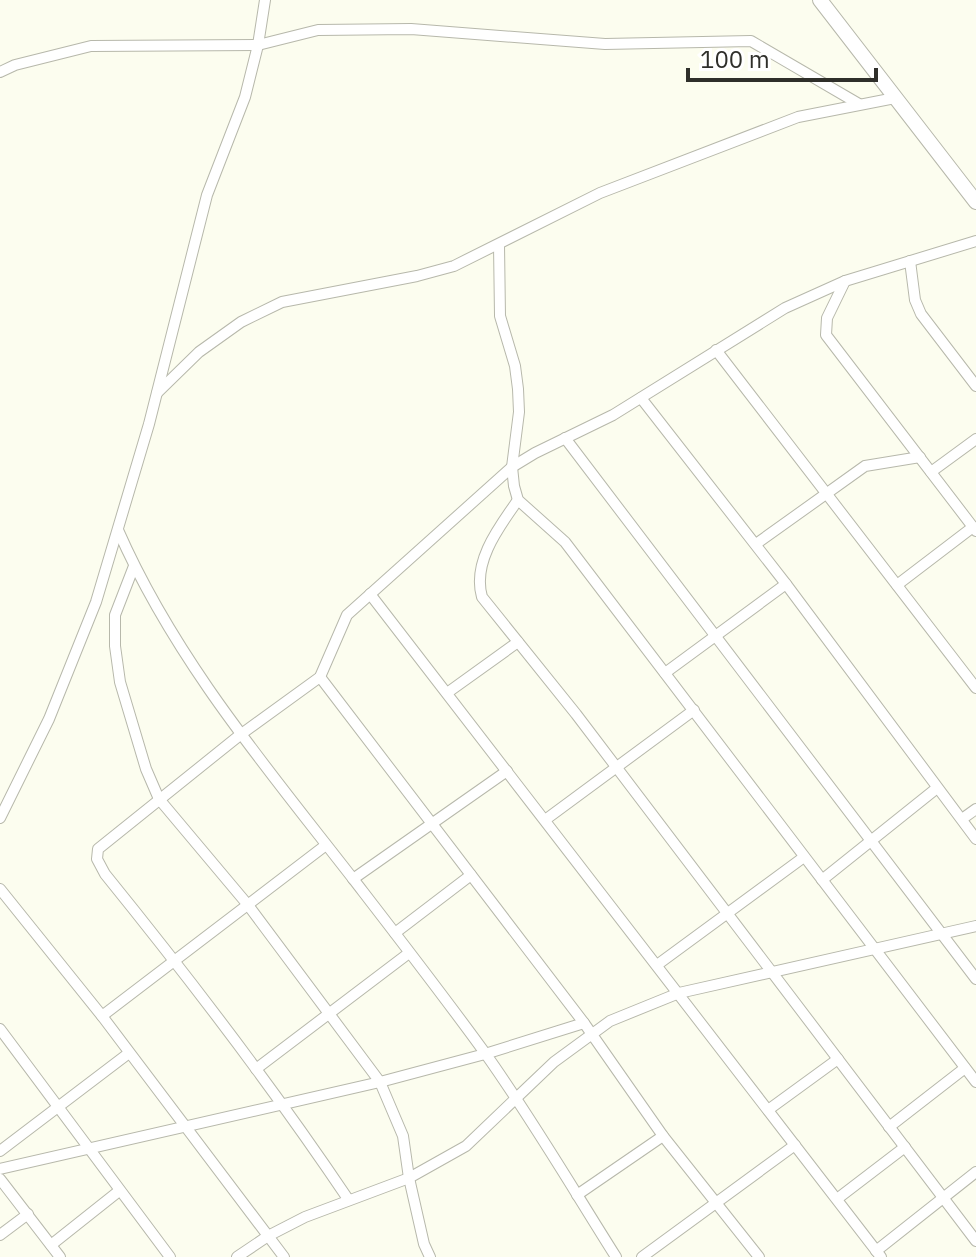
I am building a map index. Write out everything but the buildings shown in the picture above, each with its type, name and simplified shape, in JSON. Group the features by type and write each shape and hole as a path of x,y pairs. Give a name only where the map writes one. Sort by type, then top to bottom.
{"main road":[{"path":"820,0 976,202"}],"street":[{"path":"0,818 71,670 96,602 156,393 207,195 245,97 265,0"},
{"path":"0,72 15,65 91,46 258,45 318,30 396,29 605,44 751,41 859,104"},
{"path":"156,393 199,352 241,322 282,302 454,266 611,188 798,117 895,98"},
{"path":"348,1199 283,1103 175,960 105,874 97,859 98,849 240,735 320,677 347,615 512,467 613,415 785,308 845,281 976,241"},
{"path":"499,245 500,316 515,366 518,389 519,412 512,467 518,500 565,542 975,1079"},
{"path":"910,261 915,300 921,314 976,386"},
{"path":"845,281 827,318 826,335 975,529 897,585"},
{"path":"716,350 976,688"},
{"path":"641,398 756,544 976,839"},
{"path":"565,438 976,979"},
{"path":"931,472 976,439"},
{"path":"756,544 865,466 920,457"},
{"path":"518,500 488,549 479,586 482,597 774,973 976,1241"},
{"path":"118,530 134,566 178,644 240,735 485,1054 616,1257"},
{"path":"134,566 115,615 115,646 120,682 136,742 159,799 248,905 380,1082 403,1136 409,1178 424,1244 430,1257"},
{"path":"665,673 786,584"},
{"path":"370,594 878,1254 976,1172"},
{"path":"447,693 518,642"},
{"path":"320,677 588,1028 663,1136 759,1257"},
{"path":"545,820 694,710"},
{"path":"353,879 507,771"},
{"path":"822,880 937,788"},
{"path":"962,819 976,809"},
{"path":"102,1016 326,845"},
{"path":"657,965 804,857"},
{"path":"395,933 471,875"},
{"path":"0,889 102,1016 284,1257"},
{"path":"0,1169 380,1082 588,1028 679,993 976,926"},
{"path":"256,1069 409,953"},
{"path":"237,1257 305,1217 409,1178 466,1146 588,1028"},
{"path":"0,1029 170,1257"},
{"path":"0,1151 129,1053"},
{"path":"768,1110 838,1059"},
{"path":"889,1127 965,1068"},
{"path":"577,1195 663,1136"},
{"path":"642,1257 795,1145"},
{"path":"837,1199 905,1147"},
{"path":"0,1179 60,1257"},
{"path":"51,1245 119,1191"},
{"path":"0,1235 28,1214"}]}
